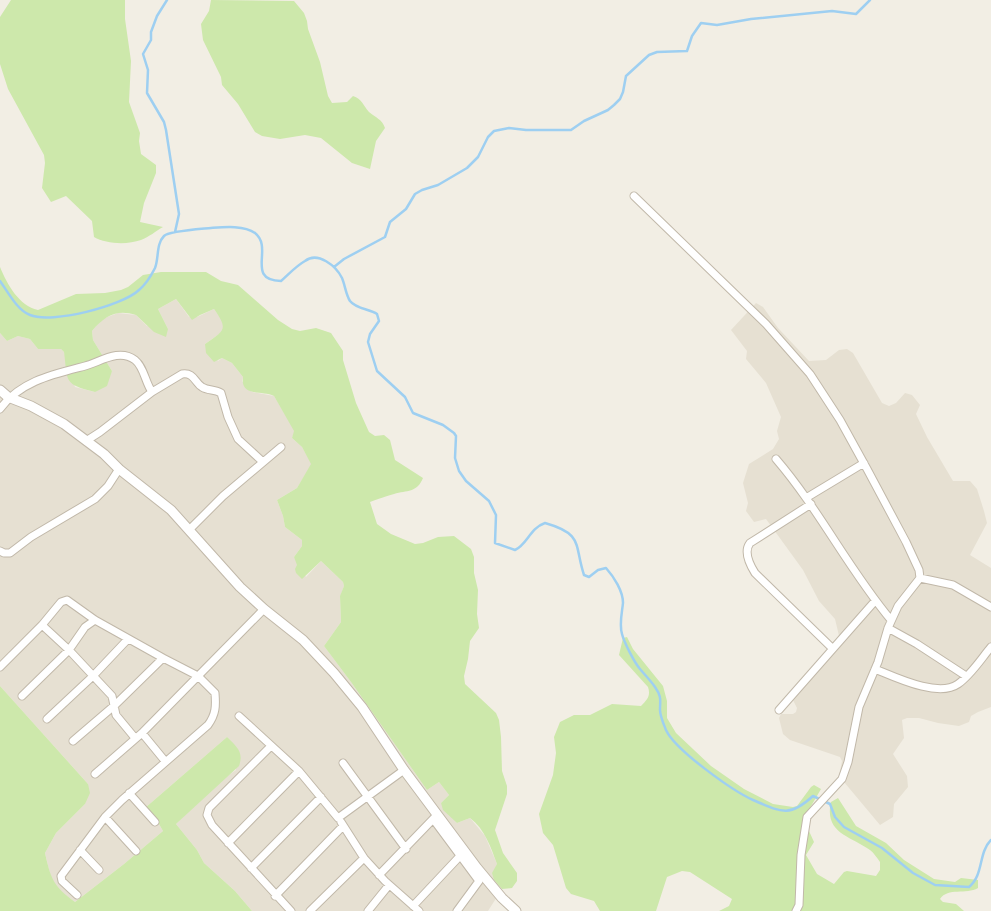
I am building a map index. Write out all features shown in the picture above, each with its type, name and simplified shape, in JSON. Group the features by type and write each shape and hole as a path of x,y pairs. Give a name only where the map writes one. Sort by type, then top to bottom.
{"street":[{"path":"634,196 766,324 810,374 840,420 864,463 906,542 919,570 920,578 898,606 888,628 875,669 859,707 848,762 842,779 807,817 801,862 798,906 796,911"},
{"path":"0,409 8,397 37,380 86,366 110,356 123,355 134,359 141,368 152,392"},
{"path":"86,441 152,392 184,373 195,378 202,387 218,391 223,396 228,417 238,439 263,462"},
{"path":"0,390 8,397 30,406 57,420 86,441 171,510 240,587 302,640 334,673 362,707 460,856 480,881 457,911"},
{"path":"189,530 224,496 281,448"},
{"path":"776,459 808,501 875,601 891,620"},
{"path":"832,648 755,573 746,549 750,543 864,463"},
{"path":"0,551 10,553 31,537 95,499 108,486 119,469"},
{"path":"920,578 952,585 991,607"},
{"path":"0,667 42,625 54,608 61,602 67,600 95,620 198,676 215,693 216,708 214,716 208,724 129,793 104,817 61,877 62,881 77,895"},
{"path":"779,710 832,648 875,601"},
{"path":"95,774 142,733 264,609"},
{"path":"22,696 69,650 85,627 95,620"},
{"path":"42,625 69,650 112,696 116,715 135,738"},
{"path":"888,628 917,644 966,676"},
{"path":"46,720 93,676 128,638"},
{"path":"875,669 905,681 938,689 953,687 966,676 991,647"},
{"path":"73,741 114,706 163,658"},
{"path":"239,716 299,771 338,818 364,858 389,885 419,911"},
{"path":"142,733 165,761"},
{"path":"271,746 209,808 207,815 209,821 228,843 275,896 291,911"},
{"path":"343,763 406,849"},
{"path":"338,818 404,770"},
{"path":"228,843 299,771"},
{"path":"129,793 155,822"},
{"path":"251,868 321,797"},
{"path":"104,817 136,851"},
{"path":"379,875 406,849 435,817"},
{"path":"435,817 476,868 502,898 516,911"},
{"path":"275,896 343,826"},
{"path":"80,850 98,870"},
{"path":"413,906 460,856"},
{"path":"310,911 364,858"},
{"path":"368,911 389,885"}],"shaded area":[{"path":"176,299 189,317 197,317 214,309 223,321 224,329 205,344 218,361 222,358 232,363 243,377 242,381 252,392 274,396 295,431 292,438 302,447 312,464 297,488 277,500 283,516 285,527 302,540 302,546 294,557 306,577 321,561 343,582 344,586 340,597 341,622 324,646 427,790 439,782 449,795 441,803 457,823 470,818 485,836 497,864 494,880 502,889 488,911 252,911 235,891 204,863 197,850 176,824 220,781 236,770 227,737 145,808 155,817 163,831 124,864 75,902 60,891 51,878 45,853 56,833 85,804 88,784 0,686 0,333 7,341 18,336 30,339 38,349 61,349 64,352 75,387 95,392 112,371 93,340 92,331 102,319 118,313 136,315 147,326 168,329 158,309"},
{"path":"756,303 763,307 778,328 809,361 826,360 839,350 847,349 853,353 882,403 889,406 896,403 905,393 912,395 920,405 916,414 927,437 953,481 970,481 977,489 987,523 970,555 991,568 991,707 971,716 969,722 959,726 919,718 907,718 902,720 904,738 893,754 907,776 908,787 894,804 893,817 880,825 839,776 842,761 840,757 790,740 783,734 779,718 781,714 793,714 796,712 797,708 791,696 796,684 804,681 840,640 835,619 819,601 803,570 766,519 754,522 746,511 748,503 743,483 749,464 773,449 779,439 777,431 781,417 766,383 746,359 747,351 731,330"}],"green space":[{"path":"11,0 125,0 125,19 131,61 129,102 140,133 139,141 141,154 156,165 156,173 144,203 140,222 163,227 147,237 135,242 123,243 104,241 94,237 92,221 66,196 51,202 42,188 45,163 44,155 8,89 0,64 0,17"},
{"path":"211,0 294,1 304,13 307,21 308,29 320,62 328,96 332,103 347,102 353,96 356,97 369,112 384,125 385,128 376,141 370,169 352,163 321,138 305,135 280,139 262,136 255,132 238,104 222,85 221,77 203,40 201,24 209,11"},
{"path":"0,267 10,287 19,299 31,308 38,310 76,294 105,293 121,290 128,287 143,275 161,272 206,272 221,281 238,285 278,320 292,329 300,331 316,328 331,333 343,351 343,360 356,403 369,432 375,436 384,435 390,440 395,460 423,478 421,483 415,489 370,502 377,524 391,534 415,544 423,543 438,537 454,536 471,549 474,557 474,573 478,590 477,614 479,628 470,641 464,676 465,684 496,713 499,720 502,771 507,786 507,794 495,830 503,853 517,873 517,881 512,888 502,889 494,880 492,873 497,864 484,833 470,818 457,823 443,810 441,803 449,795 439,782 427,790 324,646 341,622 340,596 344,586 343,582 321,561 302,579 296,573 295,569 297,565 294,557 302,546 302,540 285,527 283,516 277,500 297,488 311,464 302,447 292,438 294,431 274,396 248,390 245,388 243,383 243,377 232,363 222,358 214,362 206,353 205,344 220,333 223,326 214,309 192,320 176,299 158,309 168,329 166,337 154,332 136,315 129,313 117,313 106,318 92,331 93,340 112,371 107,386 95,392 72,384 67,376 64,352 61,349 38,349 30,339 18,336 7,341 0,333"},
{"path":"627,637 633,649 663,686 667,701 667,718 676,733 711,766 744,789 773,804 793,807 797,806 811,787 814,785 821,789 807,813 809,831 814,842 806,855 817,874 834,884 844,872 847,871 876,876 880,870 880,862 871,851 840,832 831,821 831,802 838,798 856,826 886,843 904,860 934,879 955,882 961,878 978,880 978,888 968,891 948,893 943,895 940,899 943,902 956,904 964,911 719,911 729,906 732,899 690,872 682,871 667,877 656,911 600,911 594,901 571,894 566,888 553,845 543,833 539,814 553,775 556,753 554,737 560,722 574,715 590,715 612,704 641,706 647,700 649,695 648,687 619,655 623,638"},
{"path":"0,686 88,784 90,793 85,804 56,833 45,853 51,876 57,886 75,902 163,831 155,817 145,808 227,737 239,750 241,757 239,766 176,824 197,850 204,863 235,891 252,911 0,911"}],"waterway":[{"path":"167,0 157,16 151,32 151,40 143,54 148,70 147,93 164,122 166,130 179,214 175,232"},
{"path":"334,267 344,259 385,237 390,222 406,209 415,194 438,185 467,168 478,157 488,137 494,131 509,128 526,130 571,130 584,121 608,110 614,105 620,99 623,92 626,76 649,55 657,52 687,51 692,36 701,23 717,25 751,19 832,11 856,14 870,0"},
{"path":"0,281 17,305 25,313 30,315 54,317 86,312 118,302 139,290 155,268 161,239 167,234 222,227 240,228 250,230 255,233 260,239 262,247 262,269 264,275 270,279 281,281 299,265 310,258 326,261 339,273 350,301 356,306 377,314 379,321 370,334 368,342 377,371 405,397 413,413 443,425 456,436 455,458 459,471 466,481 489,501 496,515 495,543 515,550 523,544 532,532 540,525 545,523 557,527 572,536 578,548 584,575 589,577 598,570 606,568 618,584 623,598 621,626 625,642 632,657 659,693 660,710 666,730 692,759 732,788 771,808 784,811 791,810 805,803 813,796 830,804 835,817 844,827 882,848 913,873 935,885 969,887 977,876 984,851 991,840"}]}
